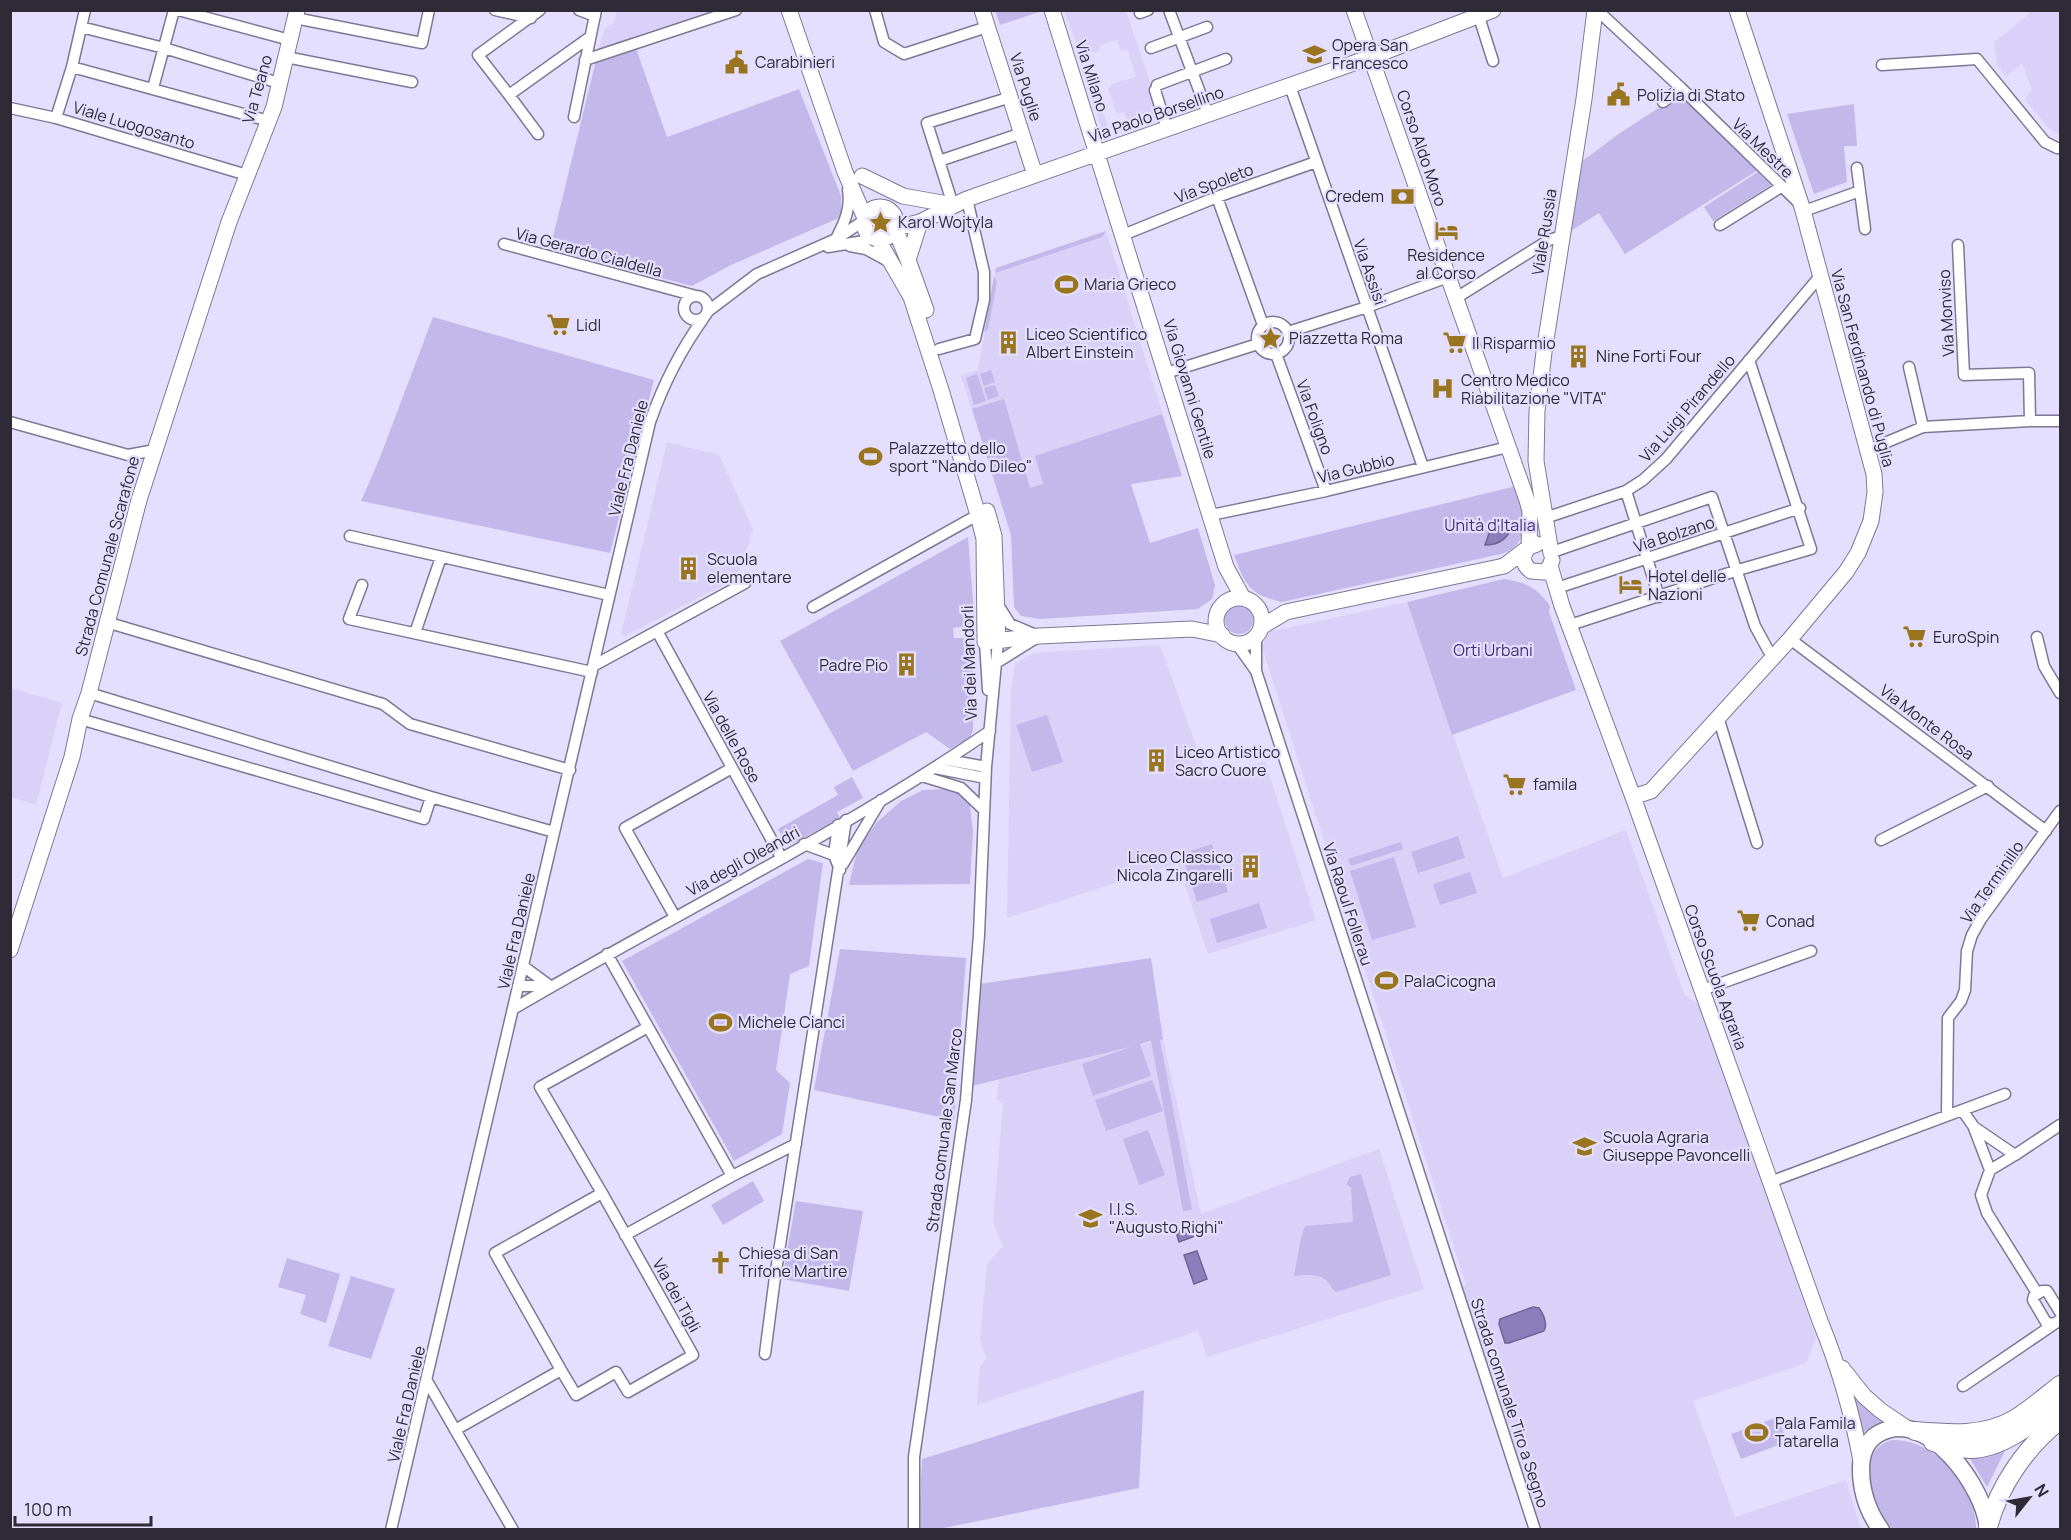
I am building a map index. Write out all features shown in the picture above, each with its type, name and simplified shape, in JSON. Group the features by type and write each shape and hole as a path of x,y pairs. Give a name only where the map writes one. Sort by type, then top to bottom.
{"highway":[{"path":"1912,1430 1956,1434 1997,1426 2014,1420 2061,1385"},
{"path":"1934,1442 1955,1448 1984,1448 1998,1443 2033,1423 2061,1402"},
{"path":"1994,1505 2023,1457 2037,1440 2061,1420"},
{"path":"1988,1528 1997,1482 2004,1467 2033,1423"}],"main road":[{"path":"1881,1530 1865,1501 1861,1481 1862,1461 1866,1446 1880,1433 1897,1428 1912,1430 1934,1442 1956,1461 1980,1500 1988,1528"}],"street":[{"path":"56,117 72,67 85,10"},
{"path":"153,88 174,10"},
{"path":"178,10 290,40"},
{"path":"296,14 422,43 429,10"},
{"path":"495,10 534,13"},
{"path":"574,117 595,13 579,10"},
{"path":"585,60 736,10"},
{"path":"875,10 884,42 904,54 987,27"},
{"name":"Via Puglie","path":"982,10 1035,175"},
{"name":"Via Milano","path":"1052,10 1097,153"},
{"path":"1169,10 1208,114"},
{"name":"Corso Aldo Moro","path":"1354,10 1530,511 1529,547"},
{"name":"Via Mestre","path":"1596,10 1681,88 1803,209"},
{"name":"Viale Russia","path":"1553,556 1536,461 1537,411 1596,10"},
{"name":"Via San Ferdinando di Puglia","path":"1633,797 1651,791 1790,639 1846,572 1868,531 1875,492 1874,474 1868,450 1803,209 1737,10"},
{"path":"789,12 845,171 865,219 868,232 876,238 890,236 895,228 895,219 836,144"},
{"path":"534,13 478,55 538,134"},
{"name":"Via Teano","path":"247,175 268,121 296,14"},
{"path":"1486,14 1493,61"},
{"name":"Via Paolo Borsellino","path":"960,202 1290,86 1486,14"},
{"path":"81,27 164,48 279,83"},
{"path":"1151,48 1207,27"},
{"path":"509,95 590,37"},
{"path":"286,57 412,82"},
{"path":"1167,129 1156,88 1226,59"},
{"path":"1882,65 1977,59 2045,142 2061,148"},
{"path":"72,67 268,121"},
{"name":"Via Assisi","path":"1290,86 1423,467"},
{"path":"1662,102 1681,88"},
{"path":"939,349 975,339 984,300 984,272 960,202 939,160 927,123 1011,97"},
{"name":"Viale Luogosanto","path":"10,108 56,117 247,175"},
{"path":"939,160 1022,133"},
{"name":"Via Giovanni Gentile","path":"1097,153 1226,567 1243,598"},
{"name":"Via Spoleto","path":"1123,235 1217,197 1316,162"},
{"path":"1857,168 1865,229"},
{"path":"845,171 850,201 840,242 866,249 890,262"},
{"name":"Strada Comunale Scarafone","path":"10,950 72,758 80,719 89,693 139,500 229,222 247,175"},
{"path":"862,176 903,196 960,202"},
{"path":"1720,225 1780,187"},
{"path":"1803,209 1860,190"},
{"path":"1217,197 1263,325"},
{"path":"865,219 868,213 876,208 960,202"},
{"path":"895,228 920,222 960,202"},
{"name":"Viale Fra Daniele","path":"840,242 865,219"},
{"path":"908,260 920,222"},
{"name":"Via dei Mandorli","path":"895,228 939,349 982,513 996,663 990,732"},
{"path":"1456,298 1549,240 1562,236"},
{"name":"Viale Fra Daniele","path":"392,1530 609,595 650,422 660,392 685,344 705,316 730,293 757,274 816,249 840,242 876,238"},
{"name":"Via dei Mandorli","path":"876,238 914,305 982,513 994,536 998,604 992,636 990,732"},
{"name":"Via Gerardo Cialdella","path":"504,244 700,297"},
{"name":"Via Monviso","path":"1958,245 1964,375 2029,373 2030,421"},
{"name":"Via Luigi Pirandello","path":"1545,518 1626,491 1643,480 1666,459 1821,275"},
{"path":"1288,332 1367,307 1448,277"},
{"name":"Via Gerardo Cialdella","path":"665,289 685,313"},
{"name":"Viale Fra Daniele","path":"700,297 730,293"},
{"path":"700,297 707,305 705,316 695,321 685,313 686,301 700,297"},
{"name":"Viale Fra Daniele","path":"685,313 685,344"},
{"path":"1277,322 1288,332 1289,342 1280,353 1265,352 1258,344 1257,334 1263,325 1268,323 1277,322"},
{"path":"1166,373 1258,344"},
{"name":"Via Foligno","path":"1276,354 1326,491"},
{"path":"1570,625 1738,570 1811,549 1800,508 1749,360"},
{"path":"1909,367 1923,427"},
{"path":"1868,450 1923,427 2061,421"},
{"path":"10,422 128,455 155,450"},
{"name":"Via Gubbio","path":"1211,515 1326,491 1508,447"},
{"path":"1520,482 1536,461"},
{"path":"1626,491 1659,597"},
{"path":"1192,628 1218,614 1227,601 1243,598 1257,606 1286,612 1504,566 1535,573 1544,572 1553,556 1635,523 1712,497 1755,626 1768,650 1774,656"},
{"name":"Via Bolzano","path":"1557,588 1800,508"},
{"path":"813,607 982,513"},
{"path":"350,536 609,595"},
{"path":"1504,566 1529,547 1541,545 1553,556"},
{"path":"1529,547 1524,555 1525,564 1535,573"},
{"name":"Corso Scuola Agraria","path":"1553,556 1562,606 1836,1360"},
{"path":"415,633 441,557"},
{"name":"Via Giovanni Gentile","path":"1226,567 1227,601"},
{"name":"Corso Scuola Agraria","path":"1535,573 1562,606"},
{"path":"362,585 350,619 593,665 745,583"},
{"path":"998,604 1010,624 1039,636"},
{"path":"1257,606 1262,616 1259,632"},
{"path":"992,636 1039,636 1192,628 1222,635 1236,643 1247,642 1286,612"},
{"path":"1218,614 1217,625 1222,635"},
{"path":"106,622 383,704 410,724 570,770"},
{"name":"Via delle Rose","path":"657,631 781,857"},
{"name":"Via Raoul Follerau","path":"1256,670 1259,632"},
{"path":"996,663 1039,636"},
{"path":"2037,637 2044,666 2061,693"},
{"name":"Via Monte Rosa","path":"1790,639 2046,831"},
{"name":"Via Raoul Follerau","path":"1236,643 1256,670 1413,1147 1455,1285"},
{"path":"598,646 607,658"},
{"path":"89,693 554,832"},
{"path":"1718,717 1756,843"},
{"path":"80,719 424,819 432,797"},
{"name":"Via degli Oleandri","path":"513,1008 922,776 990,732"},
{"name":"Strada comunale San Marco","path":"914,1530 914,1457 966,1100 979,935 986,772 990,732"},
{"path":"948,760 986,772"},
{"path":"675,917 625,828 732,768"},
{"path":"935,768 986,772"},
{"path":"922,776 961,788 984,810"},
{"path":"1881,840 1988,786"},
{"path":"840,870 882,799"},
{"name":"Via Terminillo","path":"1947,1115 1948,1018 1961,1001 1965,990 1964,969 1972,935 2061,812"},
{"path":"840,870 834,855 842,822"},
{"path":"765,1354 774,1277 840,870 842,822"},
{"path":"804,844 834,855"},
{"path":"1702,990 1811,951"},
{"path":"607,954 732,1176"},
{"path":"523,966 550,986"},
{"path":"518,986 550,986"},
{"name":"Via dei Tigli","path":"602,1193 495,1253 576,1395 616,1372 628,1392 693,1355 626,1235 602,1193 540,1087 648,1027"},
{"path":"1770,1182 2005,1094"},
{"path":"1962,1110 1974,1127 1989,1170 1981,1195 1987,1213 2037,1293"},
{"path":"1989,1170 2061,1125"},
{"path":"1974,1127 2015,1155"},
{"path":"626,1235 732,1176 796,1144"},
{"name":"Strada comunale Tiro a Segno","path":"1455,1285 1535,1530"},
{"path":"2047,1291 2060,1318 2047,1324 2033,1300 2037,1293 2047,1291"},
{"path":"1963,1386 2060,1318"},
{"path":"1836,1360 1864,1396 1880,1410 1912,1430"},
{"path":"1836,1360 1862,1461"},
{"path":"454,1430 561,1370"},
{"path":"427,1381 513,1530"}],"shaded area":[{"path":"617,11 712,11 599,48 605,28 614,23"},
{"path":"1065,11 1126,11 1162,118 1130,129 1124,112 1117,114 1108,90 1112,84 1136,77 1127,49 1121,51 1117,40 1099,46 1100,50 1091,53 1089,49 1079,52"},
{"path":"2032,11 2060,11 2060,135 2047,127 2025,99 2032,90 2022,63 2006,77 1997,65 1994,43"},
{"path":"1098,96 1111,137 1105,139 1092,98"},
{"path":"1106,231 1182,476 1002,504 961,376 978,370 996,268"},
{"path":"667,442 719,455 753,529 737,578 625,636 621,634"},
{"path":"1512,524 1503,540 1485,545 1491,528"},
{"name":"Scuola Agraria Giuseppe Pavoncelli","path":"1407,602 1503,878 1626,830 1684,994 1702,1007 1816,1338 1806,1363 1693,1401 1735,1517 1846,1480 1861,1529 1540,1529 1459,1287 1466,1285 1262,647 1268,632"},
{"path":"1160,645 1208,779 1265,761 1316,920 1208,954 1178,863 1007,918 1011,692 1015,664 1033,653"},
{"path":"11,688 62,703 36,805 11,797"},
{"name":"I.I.S. \"Augusto Righi\"","path":"1163,1039 1201,1214 1379,1149 1424,1289 1207,1357 1198,1331 977,1405 980,1367 986,1358 980,1339 987,1264 1003,1246 993,1222 1003,1103 997,1100 999,1080"},
{"path":"1196,1225 1200,1234 1179,1242 1176,1232"},
{"path":"1197,1251 1207,1279 1194,1284 1184,1255"},
{"path":"1533,1307 1539,1308 1544,1316 1546,1325 1544,1331 1505,1343 1499,1324 1500,1319"}],"green space":[{"path":"995,10 1042,10 1042,11 1000,25"},
{"path":"632,37 667,137 799,89 841,196 841,217 731,265 692,286 550,249 599,48"},
{"path":"1680,94 1736,146 1758,170 1625,254 1599,213 1569,232 1581,162 1620,133"},
{"path":"1854,104 1857,146 1844,146 1847,182 1814,194 1787,114"},
{"path":"1758,172 1771,185 1713,221 1704,207"},
{"path":"1106,231 1102,237 995,273 996,268"},
{"path":"994,276 997,282 988,329 984,332"},
{"path":"433,317 654,380 610,553 361,501 379,460"},
{"path":"991,370 995,382 984,386 980,374"},
{"path":"977,374 986,401 974,405 966,378"},
{"path":"995,385 999,396 988,400 984,388"},
{"path":"1004,399 1030,488 1043,484 1035,456 1162,414 1182,476 1131,484 1150,543 1198,528 1215,585 1212,599 1198,609 1040,619 1021,616 1014,607 1011,535 972,409"},
{"name":"Unità d'Italia","path":"1516,486 1524,525 1518,543 1501,554 1282,602 1263,596 1250,587 1234,555"},
{"path":"968,537 975,625 953,628 954,638 973,638 973,730 970,738 950,749 926,732 853,771 780,641"},
{"name":"Orti Urbani","path":"1504,579 1530,586 1550,606 1549,612 1576,690 1452,735 1407,602"},
{"path":"1239,606 1249,610 1253,620 1249,630 1239,634 1229,630 1225,620 1229,610"},
{"path":"1047,715 1063,762 1032,772 1016,725"},
{"path":"852,777 863,798 837,812 840,818 788,846 778,829 838,795 834,787"},
{"path":"944,789 960,794 970,805 973,832 970,884 849,885 857,851 876,823 901,801 923,790"},
{"path":"1458,836 1465,858 1418,873 1411,852"},
{"path":"1401,842 1403,849 1351,866 1348,859"},
{"path":"1212,844 1228,892 1197,902 1182,854"},
{"path":"1394,857 1416,927 1372,940 1350,871"},
{"name":"Michele Cianci","path":"808,859 823,863 809,966 790,974 776,1070 790,1083 782,1134 734,1161 622,961"},
{"path":"1470,872 1477,893 1440,905 1433,884"},
{"path":"1259,903 1267,928 1217,943 1210,919"},
{"path":"840,949 966,958 954,1120 814,1090"},
{"path":"1151,958 1163,1039 1160,1040 1192,1210 1183,1211 1151,1041 1140,1044 1151,1076 1093,1096 1082,1064 1130,1047 972,1086 980,984"},
{"path":"1152,1080 1163,1111 1106,1131 1095,1100"},
{"path":"1148,1130 1165,1175 1139,1185 1123,1139"},
{"path":"1361,1174 1391,1275 1336,1292 1326,1280 1319,1276 1294,1276 1305,1226 1353,1222 1351,1187 1346,1185 1350,1177"},
{"path":"753,1181 764,1201 723,1225 711,1205"},
{"path":"796,1201 863,1211 849,1291 782,1279"},
{"path":"287,1258 340,1274 326,1323 300,1314 306,1295 278,1287"},
{"path":"351,1276 395,1289 371,1359 328,1346"},
{"path":"1144,1390 1139,1488 939,1529 919,1530 922,1459"},
{"path":"1853,1394 1865,1407 1883,1421 1862,1433"},
{"path":"1778,1417 1787,1442 1741,1459 1731,1434"},
{"path":"1892,1440 1908,1442 1924,1448 1951,1468 1969,1497 1976,1529 1891,1529 1873,1494 1869,1467 1872,1456 1880,1446"},
{"path":"2006,1449 1987,1487 1969,1457"}],"place":[{"name":"Opera San Francesco","path":"1314,54"},
{"name":"Carabinieri","path":"737,62"},
{"name":"Polizia di Stato","path":"1619,95"},
{"name":"Credem","path":"1402,196"},
{"name":"Karol Wojtyla","path":"880,222"},
{"name":"Residence al Corso","path":"1446,230"},
{"name":"Maria Grieco","path":"1066,284"},
{"name":"Lidl","path":"558,325"},
{"name":"Piazzetta Roma","path":"1271,338"},
{"name":"Liceo Scientifico Albert Einstein","path":"1008,343"},
{"name":"Il Risparmio","path":"1454,343"},
{"name":"Nine Forti Four","path":"1578,356"},
{"name":"Centro Medico Riabilitazione \"VITA\"","path":"1443,389"},
{"name":"Palazzetto dello sport \"Nando Dileo\"","path":"871,457"},
{"name":"Scuola elementare","path":"689,568"},
{"name":"Hotel delle Nazioni","path":"1630,585"},
{"name":"EuroSpin","path":"1915,637"},
{"name":"Padre Pio","path":"906,665"},
{"name":"Liceo Artistico Sacro Cuore","path":"1157,761"},
{"name":"famila","path":"1515,784"},
{"name":"Liceo Classico Nicola Zingarelli","path":"1251,866"},
{"name":"Conad","path":"1748,921"},
{"name":"PalaCicogna","path":"1386,981"},
{"name":"Michele Cianci","path":"720,1022"},
{"name":"Scuola Agraria Giuseppe Pavoncelli","path":"1585,1146"},
{"name":"I.I.S. \"Augusto Righi\"","path":"1091,1218"},
{"name":"Chiesa di San Trifone Martire","path":"721,1262"},
{"name":"Pala Famila Tatarella","path":"1757,1432"}]}
